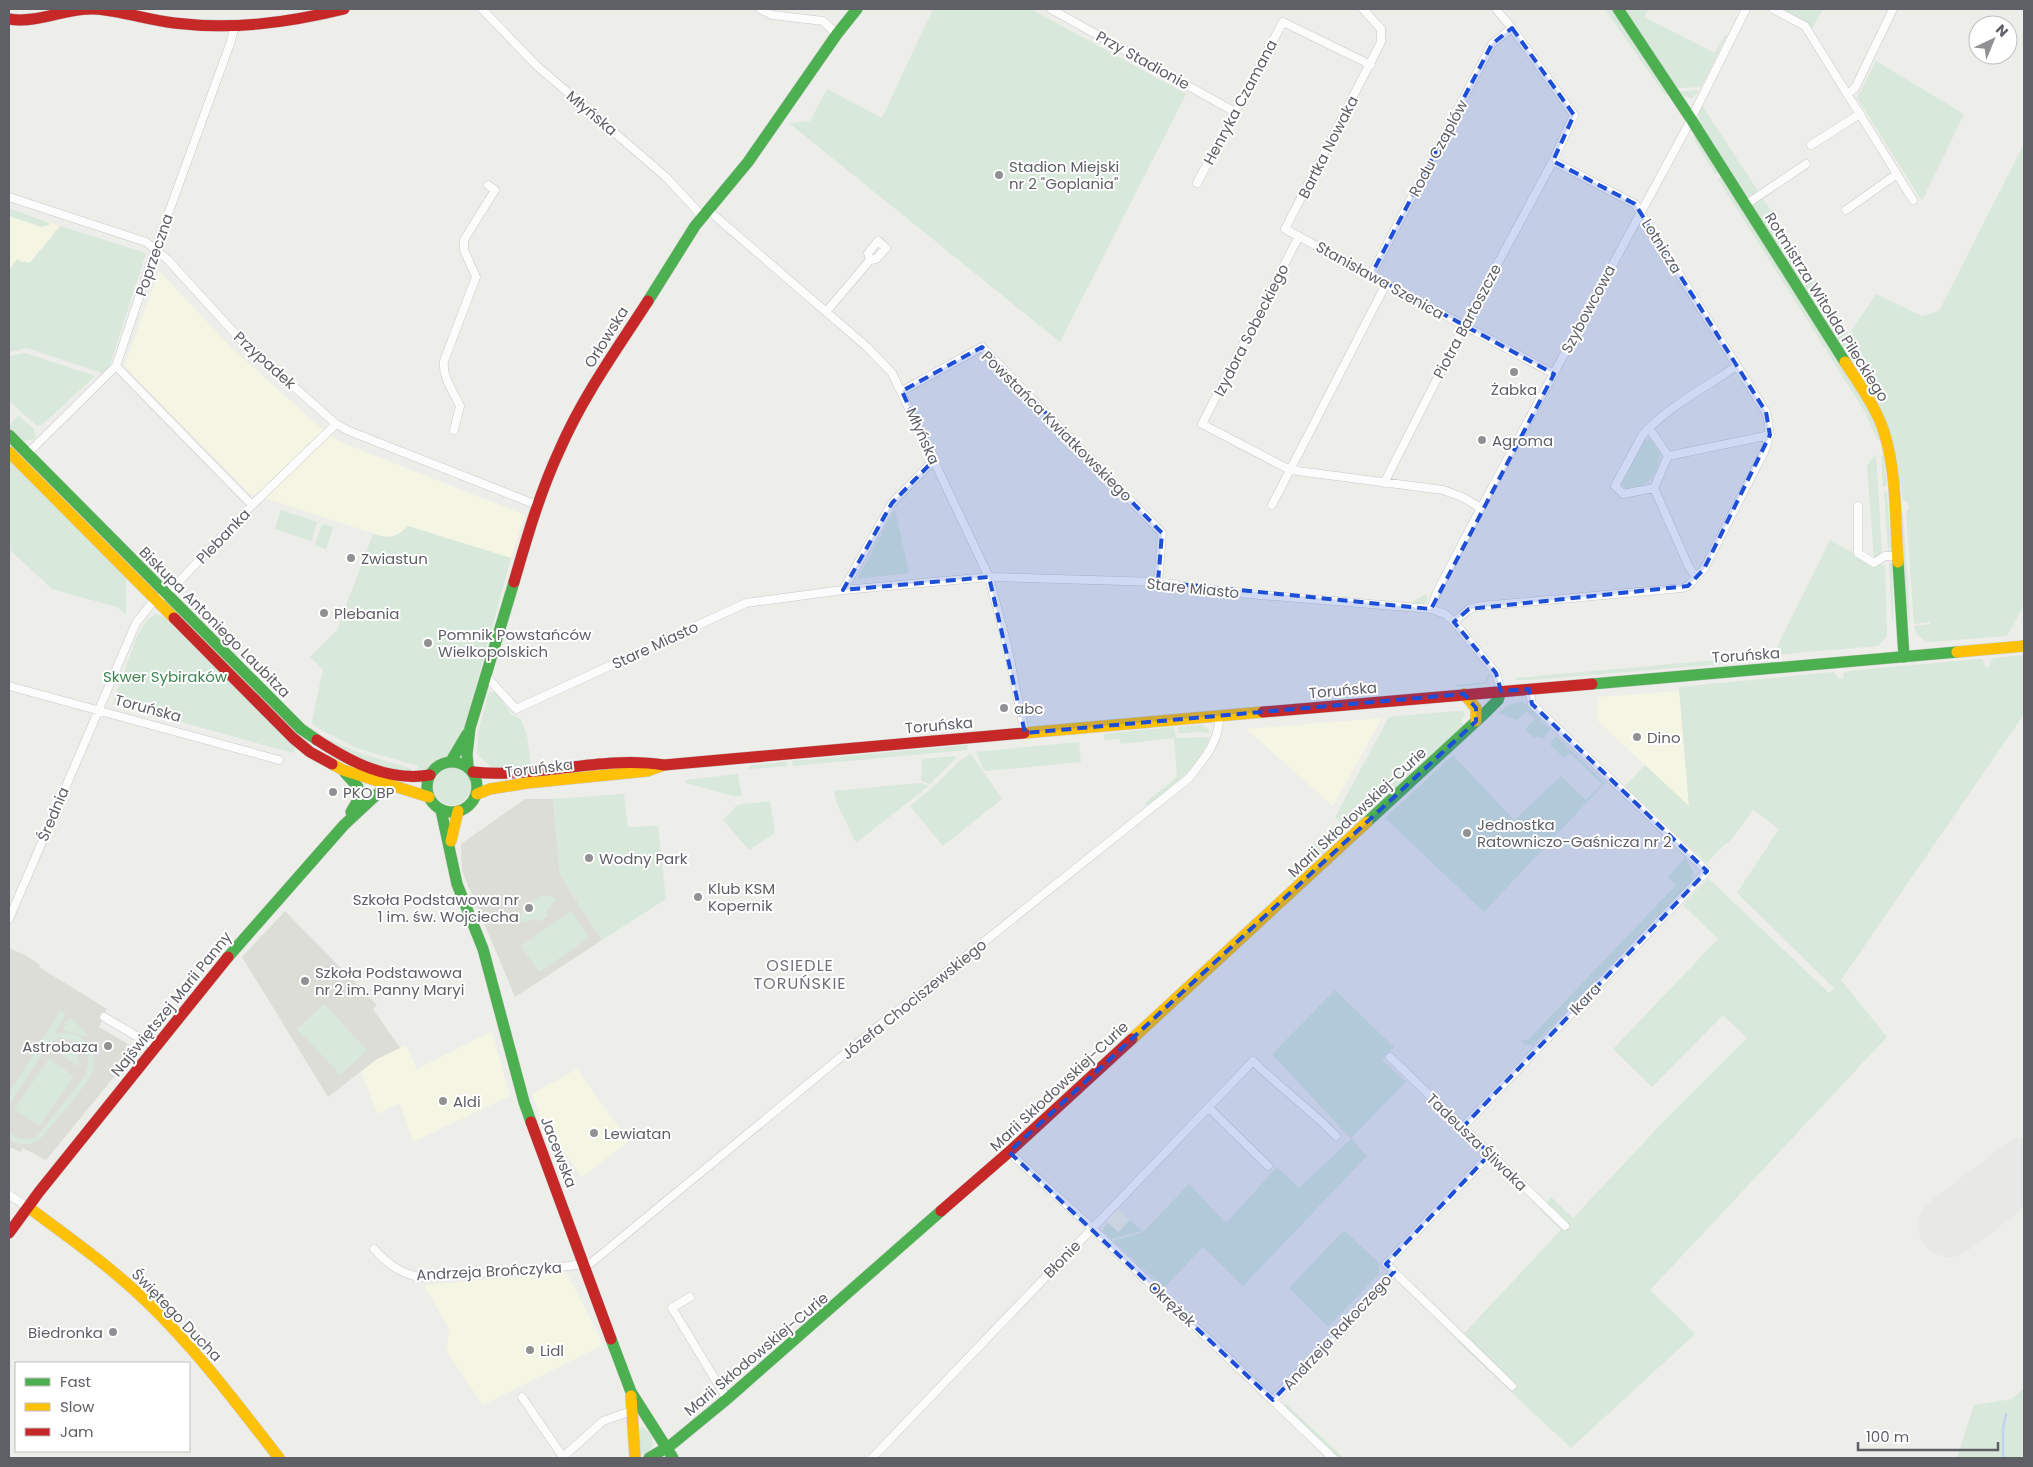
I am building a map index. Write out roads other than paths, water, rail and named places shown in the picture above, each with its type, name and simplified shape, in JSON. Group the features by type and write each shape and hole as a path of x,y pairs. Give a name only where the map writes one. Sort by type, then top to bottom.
{"street":[{"path":"9,19 26,20 61,11 83,9 107,11 175,24 234,28 279,24 344,9"},
{"name":"Młyńska","path":"482,9 537,66 706,214 826,312 888,367 902,391 933,461 989,577 1007,645 1025,733"},
{"path":"760,9 772,15 823,21 837,34"},
{"name":"Orłowska","path":"470,769 467,754 470,728 537,505 560,448 582,405 680,250 748,162 837,34 857,9"},
{"name":"Przy Stadionie","path":"1051,9 1235,112"},
{"name":"Bartka Nowaka","path":"1285,229 1371,65 1381,42 1381,29 1363,9"},
{"path":"1496,9 1512,28"},
{"name":"Rotmistrza Witolda Pileckiego","path":"1618,9 1870,401 1884,431 1891,460 1904,658"},
{"name":"Szybowcowa","path":"1431,610 1437,592 1481,508 1690,119 1746,9"},
{"path":"1773,9 1804,26 1913,200"},
{"path":"1847,94 1855,88 1893,9"},
{"name":"Henryka Czamana","path":"1198,183 1283,22 1371,65"},
{"name":"Poprzeczna","path":"28,453 116,366 155,250 232,41 234,28"},
{"name":"Piotra Bartoszcze","path":"1384,483 1464,326 1553,160 1574,115 1512,28"},
{"name":"Rodu Czaplów","path":"1371,275 1492,44 1512,28"},
{"path":"1811,145 1860,114"},
{"name":"Lotnicza","path":"1553,160 1635,204 1766,412 1770,435"},
{"path":"1745,204 1806,164"},
{"path":"1846,210 1897,174"},
{"path":"454,430 460,406 443,370 444,361 476,277 464,250 464,240 495,190 488,185"},
{"name":"Przypadek","path":"9,197 139,239 155,250 166,259 239,338 336,424 349,431 537,505"},
{"name":"Stanisława Szenica","path":"1285,229 1554,374"},
{"name":"Izydora Sobeckiego","path":"1290,470 1202,424 1299,236"},
{"path":"826,312 870,260"},
{"path":"1272,505 1386,284"},
{"name":"Powstańca Kwiatkowskiego","path":"902,391 982,347 1162,533 1158,582"},
{"path":"116,366 252,505"},
{"path":"1654,488 1623,494 1616,486 1643,434 1662,416 1737,366"},
{"name":"Plebanka","path":"98,710 136,624 150,604 167,594 252,505 336,424"},
{"path":"1649,428 1668,456"},
{"name":"Biskupa Antoniego Laubitza","path":"9,435 282,710 318,742 347,758 387,774 414,778 430,776"},
{"path":"1668,456 1770,435"},
{"path":"1454,622 1469,608 1481,606 1688,586 1704,570 1765,450 1770,435"},
{"name":"Biskupa Antoniego Laubitza","path":"9,452 293,738 329,763 343,770 429,797"},
{"path":"1668,456 1654,488 1688,565 1696,578"},
{"path":"842,590 892,504 933,461"},
{"path":"1290,470 1443,490 1462,497 1481,508"},
{"path":"1858,506 1858,553 1874,563 1885,556 1897,556"},
{"name":"Stare Miasto","path":"486,676 516,709 746,603 842,590 989,577 1158,582 1224,592 1431,610 1445,614 1454,622 1496,672 1501,691"},
{"name":"Toruńska","path":"477,794 490,789 527,783 646,771 664,765 2024,646"},
{"name":"Toruńska","path":"9,686 279,760"},
{"name":"Ikara","path":"1463,1127 1706,871 1532,704 1529,689"},
{"name":"Marii Skłodowskiej-Curie","path":"649,1458 666,1448 727,1399 1009,1152 1476,721 1494,704 1501,691"},
{"path":"1464,694 1476,708 1476,721"},
{"name":"Średnia","path":"9,919 98,710"},
{"name":"Józefa Chociszewskiego","path":"584,1265 591,1263 651,1215 876,1028 1189,778 1206,756 1214,741 1218,731 1219,716"},
{"name":"Orłowska","path":"451,761 470,728"},
{"path":"451,761 460,762 470,769 477,780 477,794 473,802 466,808 448,812 436,806 429,797 427,786 430,776 436,767 451,761"},
{"name":"Toruńska","path":"470,769 511,773 563,766 644,761 664,765"},
{"name":"Najświętszej Marii Panny","path":"343,770 354,781 358,792 355,806 344,825"},
{"name":"Najświętszej Marii Panny","path":"9,1233 28,1206 238,946 344,825 387,785"},
{"name":"Jacewska","path":"442,810 457,884 483,949 524,1102 631,1392 673,1458"},
{"name":"Jacewska","path":"450,845 458,811"},
{"path":"104,1017 156,1047"},
{"name":"Tadeusza Śliwaka","path":"1390,1057 1565,1226"},
{"name":"Błonie","path":"872,1458 1254,1061 1274,1082 1318,1118 1336,1136"},
{"path":"1209,1108 1268,1166"},
{"name":"Okrężek","path":"1009,1152 1092,1228 1333,1458"},
{"name":"Andrzeja Rakoczego","path":"1273,1400 1394,1272 1386,1264 1490,1154"},
{"name":"Świętego Ducha","path":"9,1196 28,1206 125,1282 169,1325 214,1374 278,1458"},
{"name":"Andrzeja Brończyka","path":"374,1249 385,1262 394,1268 420,1277 584,1265"},
{"path":"1394,1272 1512,1386"},
{"path":"690,1297 672,1308 727,1399"},
{"path":"631,1392 635,1458"},
{"path":"522,1397 563,1457 604,1421 631,1411"}],"waterway":[{"path":"2003,1458 2003,1428 2006,1414"}],"place":[{"name":"Stadion Miejski nr 2 \"Goplania\"","path":"999,175"},
{"name":"Żabka","path":"1514,372"},
{"name":"Agroma","path":"1482,440"},
{"name":"Zwiastun","path":"351,558"},
{"name":"Plebania","path":"324,613"},
{"name":"Pomnik Powstańców Wielkopolskich","path":"428,643"},
{"name":"abc","path":"1004,708"},
{"name":"Dino","path":"1637,737"},
{"name":"PKO BP","path":"333,792"},
{"name":"Jednostka Ratowniczo-Gaśnicza nr 2","path":"1467,833"},
{"name":"Wodny Park","path":"589,858"},
{"name":"Klub KSM Kopernik","path":"698,897"},
{"name":"Szkoła Podstawowa nr 1 im. św. Wojciecha","path":"529,908"},
{"name":"Szkoła Podstawowa nr 2 im. Panny Maryi","path":"305,981"},
{"name":"Astrobaza","path":"108,1046"},
{"name":"Aldi","path":"443,1101"},
{"name":"Lewiatan","path":"594,1133"},
{"name":"Biedronka","path":"113,1332"},
{"name":"Lidl","path":"530,1350"}],"district":[{"name":"OSIEDLE TORUŃSKIE","path":"800,974"}],"park label":[{"name":"Skwer Sybiraków","path":"165,676"}]}
